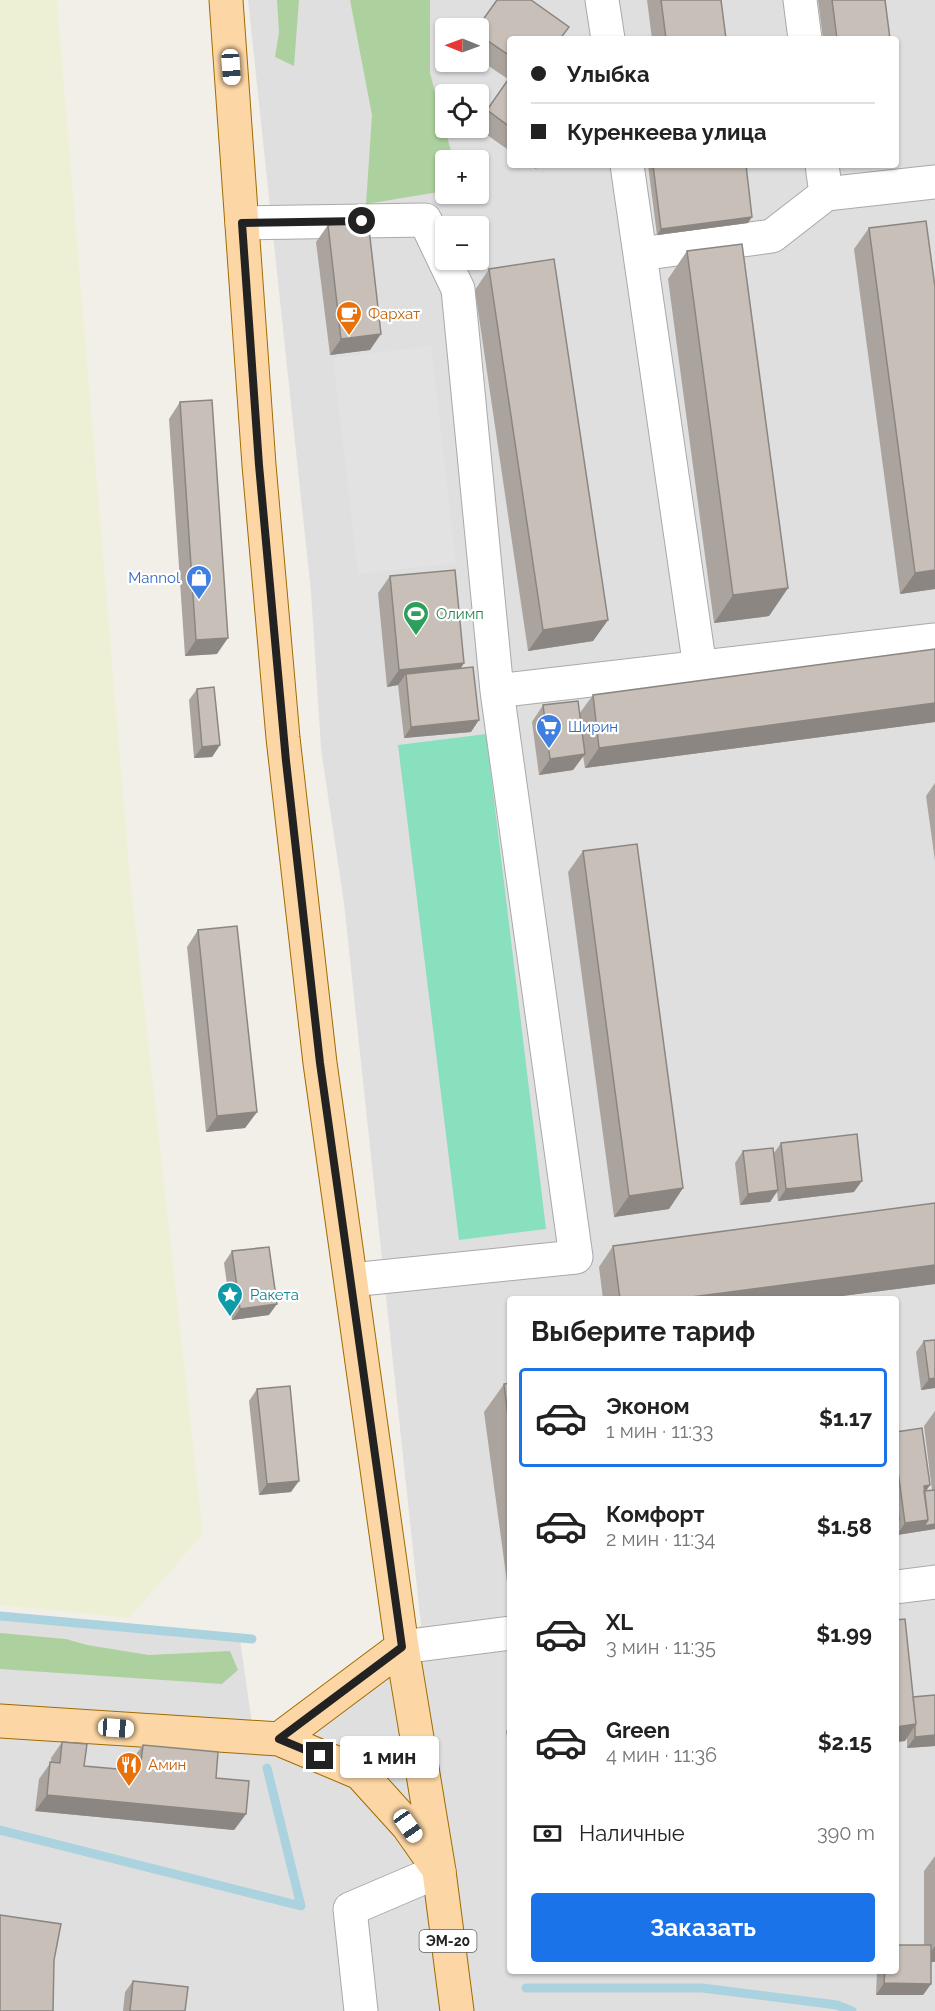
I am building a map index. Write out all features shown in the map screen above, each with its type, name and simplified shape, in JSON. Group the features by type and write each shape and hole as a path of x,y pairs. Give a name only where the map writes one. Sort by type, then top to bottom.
{"main road":[{"name":"ЭМ-20","path":"226,0 259,465 283,738 320,1063 402,1647 439,1871 457,2011"},
{"path":"279,1739 402,1647"},
{"path":"0,1721 279,1739 360,1773 408,1826 439,1871"}],"street":[{"path":"602,0 608,36"},
{"path":"800,0 805,36"},
{"path":"627,168 700,668"},
{"path":"640,254 772,236 824,180 935,182"},
{"path":"242,223 425,220 458,289 497,691 576,1257 351,1280"},
{"path":"497,691 935,640"},
{"path":"899,1587 935,1582"},
{"path":"402,1647 507,1633"},
{"path":"362,2011 350,1909 439,1871"}],"shaded area":[{"path":"248,0 935,0 935,2011 0,2011 0,1620 240,1640 254,1737 402,1647 421,1625 344,903 321,749 311,592"},
{"path":"431,346 456,563 358,574 333,358"}],"green space":[{"path":"0,0 57,0 130,877 203,1534 129,1618 0,1605"},
{"path":"277,0 299,0 294,66 275,57 279,32"},
{"path":"350,0 430,0 430,73 435,92 435,138 447,138 451,150 435,150 435,193 366,204 372,115"},
{"path":"486,734 546,1229 459,1240 398,745"},
{"path":"0,1633 66,1639 87,1645 149,1655 230,1651 238,1670 222,1684 0,1669"}],"building":[{"path":"497,0 531,0 569,27 562,36 507,36 507,54 489,42 489,18 484,18"},
{"path":"661,0 721,0 726,36 666,36"},
{"path":"832,0 885,0 890,36 837,36"},
{"path":"507,81 507,125 489,111 489,107"},
{"path":"653,168 746,168 752,217 661,229"},
{"path":"368,220 381,334 341,339 328,225"},
{"path":"926,221 935,287 935,570 915,573 869,228"},
{"path":"742,244 788,588 733,595 687,251"},
{"path":"554,259 608,620 543,630 489,269"},
{"path":"212,400 228,638 196,640 180,402"},
{"path":"455,570 464,663 399,670 390,576"},
{"path":"935,649 935,703 599,748 593,695"},
{"path":"473,667 479,720 411,727 406,674"},
{"path":"214,687 220,745 202,747 197,689"},
{"path":"578,701 585,754 550,759 543,705"},
{"path":"637,844 683,1188 629,1196 583,851"},
{"path":"237,926 257,1112 217,1116 198,930"},
{"path":"857,1134 862,1181 786,1189 781,1143"},
{"path":"773,1148 778,1190 748,1194 743,1151"},
{"path":"935,1203 935,1265 699,1296 620,1296 613,1246"},
{"path":"269,1247 277,1304 240,1309 232,1251"},
{"path":"935,1340 935,1378 929,1379 924,1341"},
{"path":"504,1384 507,1384 507,1408"},
{"path":"290,1386 299,1481 267,1484 257,1389"},
{"path":"922,1428 930,1485 924,1486 928,1520 905,1523 899,1479 899,1432"},
{"path":"935,1490 935,1524 924,1526 928,1520 924,1491"},
{"path":"905,1619 916,1724 899,1727 899,1620"},
{"path":"935,1695 935,1735 915,1737 913,1697"},
{"path":"62,1742 87,1744 84,1766 140,1771 143,1745 218,1752 216,1778 249,1781 246,1814 47,1795 50,1762 60,1763"},
{"path":"0,1915 61,1924 54,1960 53,2011 0,2011"},
{"path":"899,1945 931,1945 931,1984 884,1983 885,1974 899,1974"},
{"path":"133,1981 188,1987 185,2011 130,2011"}],"waterway":[{"path":"0,1616 252,1639"},
{"path":"0,1830 301,1906 267,1768"},
{"path":"526,1988 702,1988 837,2005 852,2011"}],"place":[{"name":"Фархат","path":"349,337"},
{"name":"Mannol","path":"199,601"},
{"name":"Олимп","path":"416,637"},
{"name":"Ширин","path":"549,750"},
{"name":"Ракета","path":"230,1318"},
{"name":"Амин","path":"129,1788"}],"route":[{"path":"320,1756 279,1739 402,1647 320,1063 286,761 259,465 242,223 362,221"}]}
